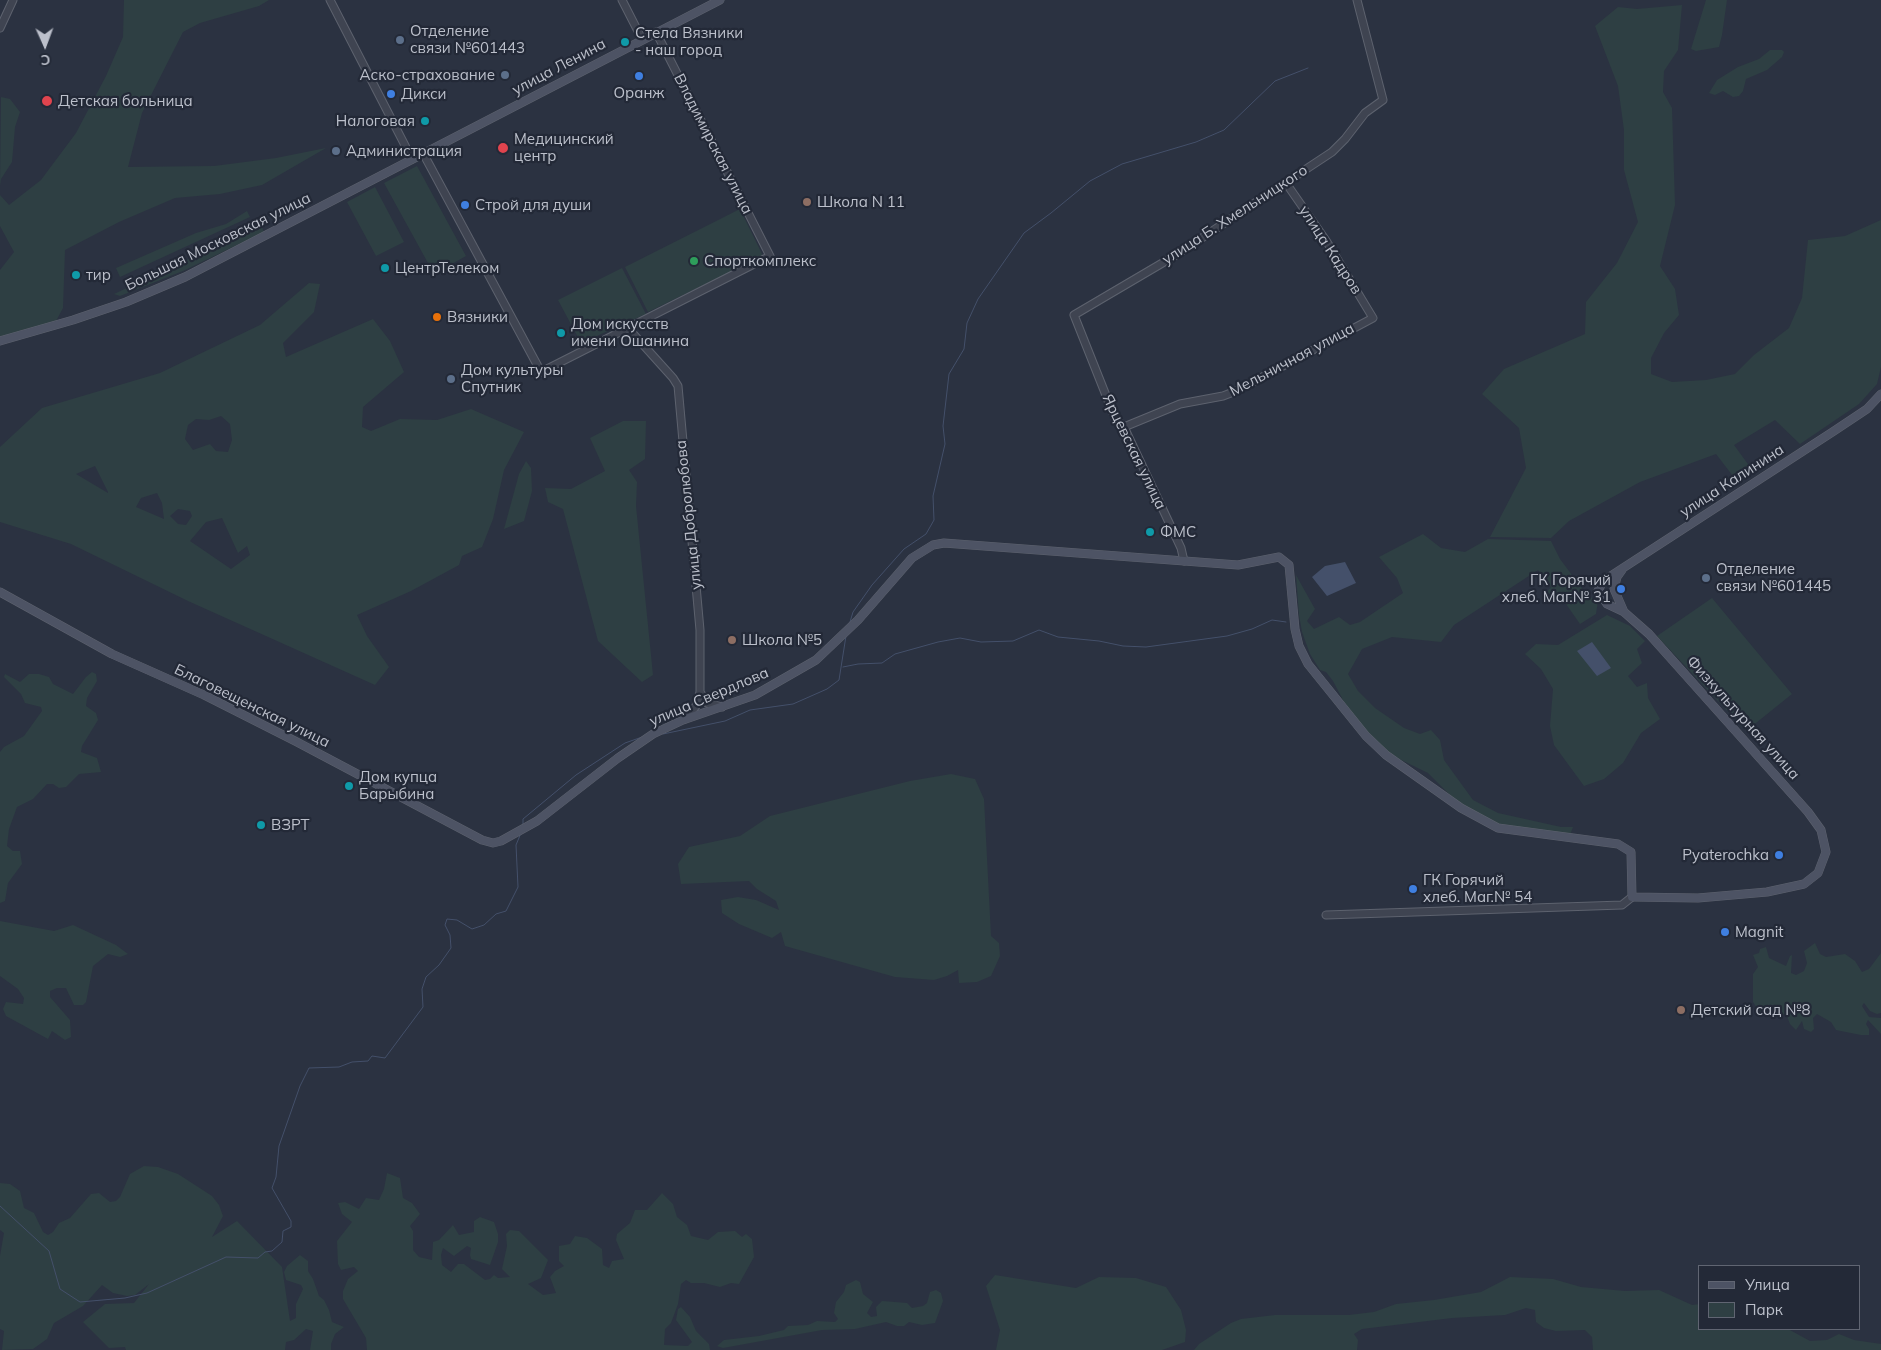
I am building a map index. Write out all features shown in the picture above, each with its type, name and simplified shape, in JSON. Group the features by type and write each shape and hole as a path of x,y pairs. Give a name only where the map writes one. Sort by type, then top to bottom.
{"main road":[{"name":"улица Ленина","path":"412,159 720,0"},
{"name":"Большая Московская улица","path":"0,341 73,320 126,302 185,277 412,159"},
{"name":"улица Калинина","path":"1611,581 1623,569 1867,409 1881,394"},
{"name":"улица Свердлова","path":"493,843 537,821 618,758 653,734 683,720 755,695 816,660 858,620 912,558 933,545 944,543 1238,565 1279,557 1289,565 1295,629 1299,646 1308,664 1366,736 1386,755 1461,808 1498,828 1618,844 1631,852 1632,897"},
{"name":"Физкультурная улица","path":"1611,581 1600,586 1598,591 1601,599 1618,608 1649,634 1808,812 1821,830 1826,852 1818,873 1804,884 1792,888 1698,898 1632,897"},
{"path":"1611,581 1618,608"},
{"name":"Благовещенская улица","path":"0,592 112,654 238,712 482,840 493,843"}],"street":[{"path":"0,28 13,0"},
{"path":"330,0 412,159"},
{"path":"622,0 642,39"},
{"name":"улица Б. Хмельницкого","path":"1074,315 1176,255 1332,152 1345,139 1365,113 1383,100 1357,0"},
{"name":"Владимирская улица","path":"628,328 770,256 656,32"},
{"path":"423,153 541,372 628,328"},
{"name":"улица Кадров","path":"1286,183 1327,242 1374,318"},
{"name":"Ярцевская улица","path":"1074,315 1115,418 1124,427 1180,548 1184,561"},
{"name":"Мельничная улица","path":"1124,427 1180,404 1223,396 1236,391 1374,318"},
{"name":"улица Добролюбова","path":"628,328 678,386 700,630 700,692"},
{"path":"700,692 707,703 722,707"},
{"path":"683,720 696,706 700,692"},
{"path":"1326,915 1622,905 1632,897"}],"green space":[{"path":"124,0 269,0 259,6 200,23 183,32 142,113 128,167 214,166 276,158 326,148 262,185 220,194 175,198 119,222 65,250 63,308 55,323 0,338 0,270 14,252 0,226 0,195 9,205 41,180 76,133 106,76 123,37"},
{"path":"1706,0 1727,0 1722,35 1719,47 1696,51 1691,49"},
{"path":"1682,5 1678,50 1664,71 1663,92 1672,108 1675,205 1660,266 1675,289 1679,315 1664,333 1651,358 1651,374 1672,382 1706,380 1735,374 1754,355 1789,328 1802,298 1808,240 1845,236 1881,220 1881,367 1877,384 1859,404 1800,444 1775,420 1734,445 1753,471 1736,480 1716,454 1640,482 1569,521 1551,538 1490,537 1526,468 1519,428 1482,394 1504,369 1585,334 1586,302 1617,263 1638,222 1624,170 1624,130 1618,86 1595,26 1618,7 1637,9"},
{"path":"1770,50 1782,50 1784,52 1782,57 1767,70 1746,79 1743,91 1739,96 1733,97 1723,91 1715,95 1709,93 1717,80 1738,67 1759,59"},
{"path":"1,97 10,99 20,112 15,127 12,162 1,179 0,186"},
{"path":"417,166 466,256 434,274 384,183"},
{"path":"375,187 404,242 376,256 347,202"},
{"name":"Спорткомплекс","path":"740,209 763,256 648,312 625,267"},
{"path":"247,211 250,217 120,277 116,268 196,233 226,224"},
{"path":"261,225 264,232 183,271 120,296 114,294"},
{"path":"622,268 646,314 581,343 558,300"},
{"path":"309,283 320,284 314,312 283,343 286,357 373,319 390,341 404,372 363,407 362,427 371,431 400,419 437,420 471,409 524,432 504,470 493,519 482,547 462,556 459,565 411,591 357,615 367,636 389,667 375,685 188,601 71,544 0,522 0,447 42,408 160,373 260,325","holes":["221,416 230,424 232,440 228,452 216,451 210,444 193,450 185,439 188,425 196,419 209,420","95,466 108,493 76,474","157,493 162,503 164,519 136,507 141,498","178,509 190,511 192,516 186,525 178,524 170,516","222,518 238,553 247,546 250,555 231,569 190,541 206,522"]},
{"path":"623,421 646,421 645,459 629,470 637,482 636,506 653,675 642,682 598,641 563,509 548,502 545,488 571,489 605,471 590,438"},
{"path":"526,461 531,468 532,491 524,521 504,529 519,474"},
{"path":"1423,534 1441,548 1465,552 1488,539 1551,541 1560,559 1587,595 1598,601 1596,614 1580,624 1559,594 1549,601 1545,594 1551,587 1538,570 1454,625 1441,642 1392,637 1362,649 1348,674 1358,691 1375,708 1404,728 1420,734 1431,730 1440,740 1444,760 1473,800 1498,813 1561,827 1573,827 1570,835 1498,827 1462,807 1428,773 1389,754 1367,733 1344,702 1333,681 1326,672 1320,670 1310,654 1302,632 1296,575 1315,609 1307,621 1314,629 1339,617 1350,625 1360,622 1403,593 1397,578 1379,557"},
{"path":"1712,598 1792,694 1746,731 1657,636"},
{"path":"1607,615 1630,626 1645,641 1637,649 1642,663 1628,676 1637,687 1647,683 1648,698 1660,719 1641,733 1623,763 1604,779 1584,786 1554,745 1550,726 1553,689 1541,669 1525,654 1536,644 1558,645"},
{"path":"92,672 96,674 97,681 87,698 86,706 96,713 98,720 82,746 81,752 97,758 101,772 79,774 66,787 59,788 53,784 47,784 33,799 17,807 9,829 7,846 13,851 20,851 22,864 8,883 5,901 0,903 0,752 4,747 24,736 42,711 41,707 25,703 21,694 4,677 5,674 20,682 29,674 39,674 49,677 53,684 73,694"},
{"path":"951,774 975,779 984,799 991,936 999,943 1000,956 991,976 977,982 959,983 958,970 934,980 895,977 785,946 781,932 772,938 739,924 722,913 721,900 738,897 756,900 779,910 776,901 757,889 749,881 681,884 678,864 689,847 740,836 770,816 910,781"},
{"path":"0,921 54,931 73,925 116,945 128,954 120,957 108,954 93,966 86,1002 83,1005 74,1005 66,988 57,988 50,991 50,997 70,1020 71,1037 65,1040 52,1031 48,1039 6,1016 3,1009 6,1002 23,1004 24,998 18,989 0,976"},
{"path":"1815,943 1820,954 1826,957 1845,954 1855,961 1862,972 1869,969 1881,953 1881,1013 1877,1014 1870,1011 1864,1003 1862,1006 1869,1017 1881,1018 1881,1034 1868,1020 1866,1024 1869,1029 1869,1035 1861,1035 1836,1030 1831,1022 1817,1014 1813,1018 1814,1029 1811,1032 1804,1029 1802,1021 1796,1030 1790,1024 1786,1014 1770,1017 1761,1014 1753,1002 1753,974 1758,967 1753,955 1766,947 1769,958 1786,966 1792,955 1791,973 1796,975 1804,971 1807,963 1804,951"},
{"path":"144,1166 158,1167 178,1174 212,1196 219,1205 223,1216 212,1237 237,1221 282,1267 290,1321 296,1318 296,1304 303,1289 301,1285 286,1280 284,1272 287,1266 300,1255 308,1261 308,1271 319,1296 324,1300 329,1310 332,1322 344,1327 335,1334 331,1350 310,1350 313,1331 306,1329 294,1340 286,1342 285,1350 126,1350 125,1347 109,1348 83,1322 105,1304 134,1303 149,1284 135,1295 127,1296 113,1293 102,1285 83,1306 54,1323 47,1339 33,1349 2,1350 4,1331 0,1329 0,1256 4,1233 0,1230 0,1183 10,1184 20,1191 24,1208 34,1213 43,1232 48,1235 53,1232 59,1223 70,1218 91,1194 99,1193 110,1202 116,1201 120,1197 130,1174"},
{"path":"387,1173 400,1178 403,1198 412,1203 420,1214 410,1226 413,1231 413,1250 419,1257 432,1260 433,1242 439,1240 453,1225 459,1235 474,1232 474,1221 480,1217 494,1222 498,1234 498,1242 490,1265 471,1259 471,1248 467,1246 454,1256 443,1248 441,1255 442,1265 451,1272 458,1264 464,1264 485,1280 490,1279 494,1275 498,1278 510,1277 502,1269 507,1246 506,1234 510,1230 519,1231 548,1260 541,1278 528,1284 543,1295 556,1293 550,1277 555,1271 564,1266 559,1261 559,1246 570,1244 575,1236 587,1238 602,1249 603,1265 609,1268 612,1261 624,1259 616,1240 617,1234 630,1223 635,1210 647,1210 662,1193 673,1204 677,1217 687,1225 691,1236 708,1240 718,1232 735,1231 742,1237 746,1234 752,1239 754,1257 739,1284 731,1283 720,1287 704,1283 691,1283 686,1280 681,1284 678,1304 671,1323 665,1329 664,1345 688,1346 692,1342 676,1320 678,1309 681,1307 690,1317 696,1331 709,1344 710,1350 367,1350 366,1338 343,1299 343,1291 348,1279 358,1271 354,1267 341,1270 338,1264 337,1241 352,1222 342,1214 338,1203 345,1202 359,1209 366,1198 379,1200 384,1189"},
{"path":"995,1275 1076,1288 1099,1277 1136,1278 1166,1287 1181,1310 1186,1330 1185,1342 1162,1350 996,1350 1000,1330 986,1286"},
{"path":"1510,1277 1553,1279 1581,1287 1625,1291 1659,1290 1692,1305 1698,1304 1698,1330 1790,1330 1810,1341 1827,1340 1839,1334 1854,1340 1881,1344 1881,1350 1593,1350 1592,1337 1585,1330 1556,1331 1544,1328 1536,1322 1535,1310 1526,1308 1505,1315 1452,1318 1362,1329 1354,1334 1358,1340 1357,1350 1194,1350 1199,1344 1231,1323 1241,1319 1275,1315 1349,1315 1374,1312 1396,1304 1481,1292"},
{"path":"856,1280 860,1282 863,1294 873,1302 867,1313 871,1317 877,1316 876,1307 882,1301 907,1303 912,1308 923,1306 927,1303 930,1292 936,1290 941,1293 943,1301 935,1323 922,1325 909,1322 904,1326 897,1326 886,1322 855,1329 822,1330 723,1348 717,1346 724,1340 759,1336 784,1330 788,1326 808,1325 817,1321 835,1322 838,1319 834,1313 836,1302 844,1292 846,1285"}],"water":[{"path":"1345,562 1356,583 1327,596 1312,577 1325,566"},
{"path":"1592,642 1611,668 1597,676 1577,651"}],"waterway":[{"path":"850,622 853,612 872,585 904,549 926,534 934,520 933,496 945,444 943,426 949,374 964,349 967,323 978,299 1024,233 1090,181 1122,164 1196,142 1224,130 1275,81 1308,68"},
{"path":"843,667 882,663 895,654 960,638 981,642 1013,641 1039,630 1058,637 1099,641 1123,646 1146,647 1227,636 1252,629 1272,620 1286,622"},
{"path":"663,734 725,721 750,710 793,704 827,689 839,680 846,636"},
{"path":"523,824 523,819 576,775 625,743 645,736"},
{"path":"0,1206 49,1251 60,1289 80,1302 125,1298 147,1293 226,1257 258,1258 265,1252 272,1251 282,1242 283,1231 291,1227 291,1221 272,1188 276,1177 279,1146 300,1086 309,1068 339,1067 352,1062 368,1061 372,1056 385,1058 423,1007 422,989 426,977 439,965 451,948 450,935 445,925 447,919 457,920 472,929 484,925 496,914 506,911 518,887 516,845 521,833"}],"place":[{"name":"Отделение связи №601443","path":"400,40"},
{"name":"Стела Вязники - наш город","path":"625,42"},
{"name":"Аско-страхование","path":"505,75"},
{"name":"Оранж","path":"639,76"},
{"name":"Дикси","path":"391,94"},
{"name":"Детская больница","path":"47,101"},
{"name":"Налоговая","path":"425,121"},
{"name":"Медицинский центр","path":"503,148"},
{"name":"Администрация","path":"336,151"},
{"name":"Школа N 11","path":"807,202"},
{"name":"Строй для души","path":"465,205"},
{"name":"Спорткомплекс","path":"694,261"},
{"name":"ЦентрТелеком","path":"385,268"},
{"name":"тир","path":"76,275"},
{"name":"Вязники","path":"437,317"},
{"name":"Дом искусств имени Ошанина","path":"561,333"},
{"name":"Дом культуры Спутник","path":"451,379"},
{"name":"ФМС","path":"1150,532"},
{"name":"Отделение связи №601445","path":"1706,578"},
{"name":"ГК Горячий хлеб. Маг.№ 31","path":"1621,589"},
{"name":"Школа №5","path":"732,640"},
{"name":"Дом купца Барыбина","path":"349,786"},
{"name":"ВЗРТ","path":"261,825"},
{"name":"Pyaterochka","path":"1779,855"},
{"name":"ГК Горячий хлеб. Маг.№ 54","path":"1413,889"},
{"name":"Magnit","path":"1725,932"},
{"name":"Детский сад №8","path":"1681,1010"}]}
